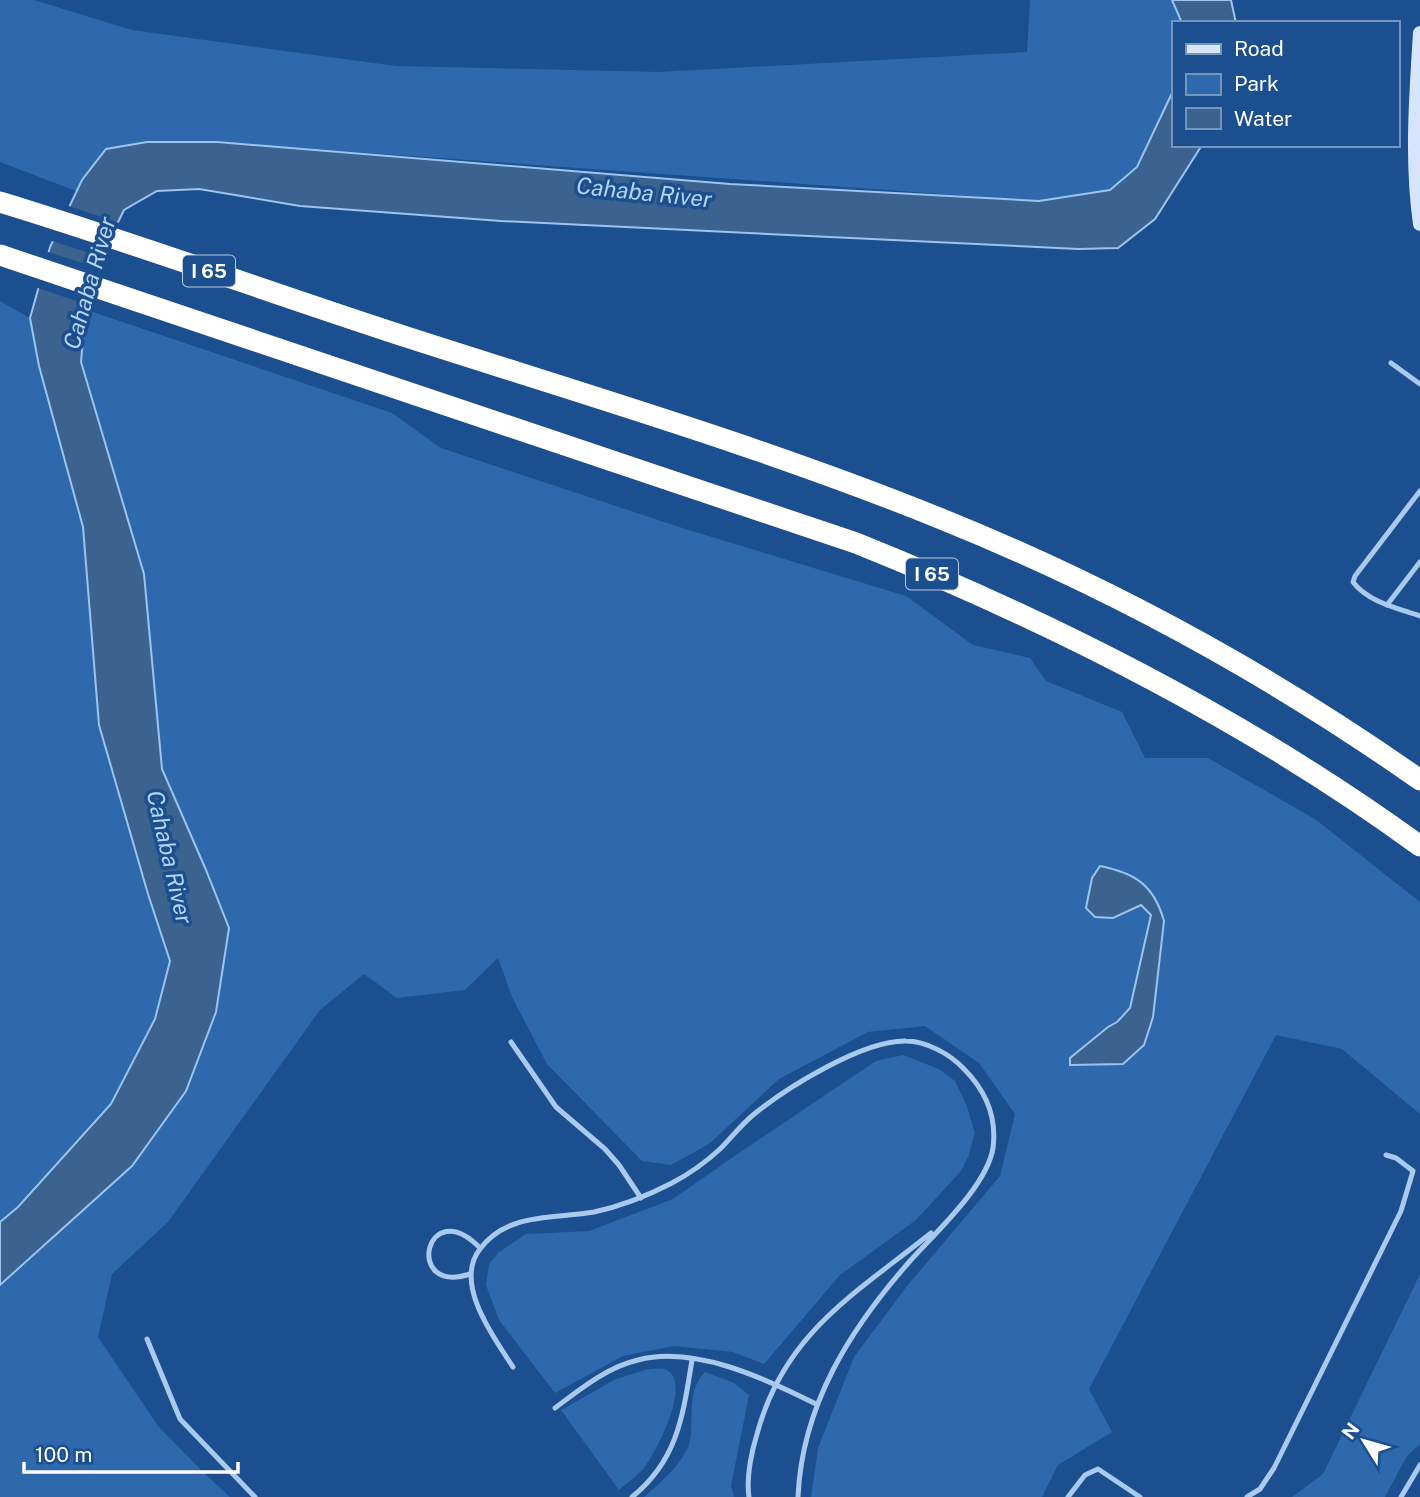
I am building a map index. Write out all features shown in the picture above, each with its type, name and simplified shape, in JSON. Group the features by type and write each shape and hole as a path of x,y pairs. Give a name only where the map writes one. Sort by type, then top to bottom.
{"highway":[{"name":"I 65","path":"0,202 788,461 940,518 1028,556 1136,608 1259,676 1335,722 1420,780"},
{"name":"I 65","path":"0,255 856,543 966,588 1137,671 1222,718 1320,778 1420,846"}],"street":[{"path":"1420,33 1414,133 1415,185 1420,224"}],"lane":[{"path":"1391,363 1420,384"},
{"path":"1420,491 1353,582 1359,590 1387,605 1420,616"},
{"path":"1387,605 1420,562"},
{"path":"513,1367 486,1326 470,1274 480,1248 498,1233 532,1218 592,1212 641,1198 696,1168 718,1151 752,1116 825,1068 878,1047 906,1041 935,1048 961,1065 977,1083 992,1113 993,1150 975,1190 907,1265 848,1343 816,1404 805,1440 798,1497"},
{"path":"511,1042 556,1107 605,1149 641,1198"},
{"path":"1247,1497 1259,1489 1273,1468 1401,1211 1413,1171 1386,1155"},
{"path":"749,1497 747,1485 751,1454 760,1421 775,1383 792,1355 814,1328 844,1300 945,1222"},
{"path":"470,1274 456,1279 440,1276 430,1264 430,1248 439,1235 454,1230 469,1236 480,1248"},
{"path":"147,1339 180,1419 256,1497"},
{"path":"555,1409 601,1376 637,1360 664,1357 733,1369 775,1383 816,1404"},
{"path":"632,1497 654,1476 670,1452 684,1408 692,1360"},
{"path":"1401,1497 1420,1465"},
{"path":"1068,1497 1085,1475 1098,1469 1140,1497"},
{"path":"1123,1497 1129,1489"}],"green space":[{"path":"0,0 34,0 132,30 396,66 659,72 1027,52 1030,0 1172,0 1181,21 1172,21 1172,93 1136,167 1110,190 1039,201 217,142 106,149 76,191 0,162"},
{"path":"0,301 30,318 39,366 83,527 99,725 170,961 155,1019 111,1104 18,1207 0,1222"},
{"path":"87,310 392,413 441,448 679,527 906,596 973,645 1030,658 1046,681 1122,712 1145,758 1208,758 1315,819 1420,902 1420,1114 1342,1049 1276,1035 1089,1389 1112,1432 1058,1465 1042,1497 811,1497 818,1448 854,1357 907,1286 1000,1176 1015,1114 979,1063 925,1026 868,1032 779,1079 709,1144 671,1165 642,1161 547,1064 512,997 498,958 465,990 397,998 364,974 320,1010 168,1222 112,1274 98,1337 158,1426 230,1497 0,1497 0,1285 132,1166 206,870 162,769 144,574 81,362"},
{"path":"903,1055 939,1069 955,1081 975,1133 961,1171 916,1220 840,1275 764,1364 733,1352 674,1346 623,1356 555,1393 499,1320 486,1285 489,1264 498,1253 526,1234 589,1231 673,1199 876,1061"},
{"path":"1420,1274 1420,1444 1407,1456 1385,1497 1292,1497 1323,1474"},
{"path":"648,1369 664,1369 673,1375 676,1386 674,1400 664,1432 650,1460 619,1490 561,1410 616,1379"},
{"path":"705,1372 734,1383 749,1395 731,1486 734,1497 644,1497 671,1472 687,1449 695,1388"}],"water":[{"path":"1172,0 1231,0 1236,21 1181,21"},
{"name":"Cahaba River","path":"1172,93 1172,147 1201,147 1155,219 1118,248 1078,249 501,221 300,206 199,189 157,191 124,210 99,261 85,317 81,362 144,574 162,769 229,928 216,1012 186,1091 132,1166 0,1285 0,1222 18,1207 111,1104 155,1019 170,961 99,725 83,527 39,366 30,318 50,247 82,180 106,149 147,142 217,142 730,184 1039,201 1110,190 1137,167"},
{"path":"1100,866 1133,877 1149,890 1160,909 1164,921 1153,1017 1144,1045 1123,1064 1070,1065 1070,1058 1117,1022 1130,1008 1151,915 1141,905 1113,918 1095,917 1086,908 1092,878"}],"pier":[{"path":"66,205 122,224 105,258 49,240"},
{"path":"45,251 101,269 91,306 35,287"}]}
